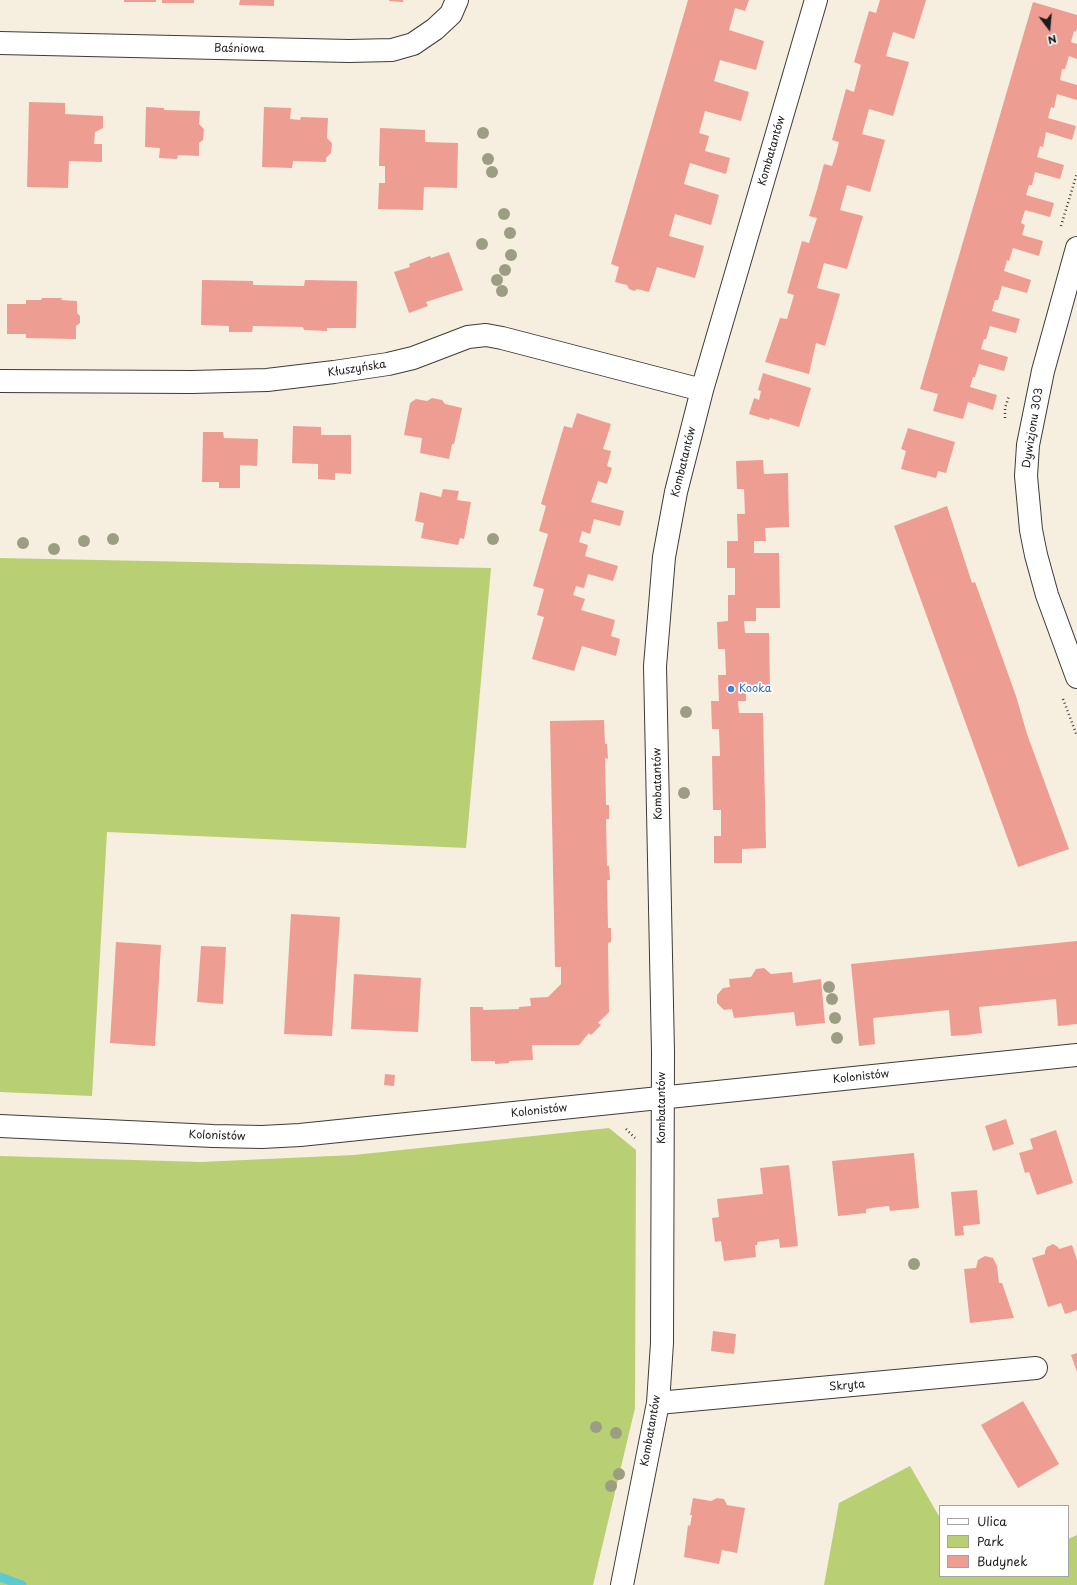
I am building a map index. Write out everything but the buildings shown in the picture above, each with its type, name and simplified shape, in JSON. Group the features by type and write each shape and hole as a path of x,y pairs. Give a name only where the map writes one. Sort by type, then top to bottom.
{"street":[{"name":"Baśniowa","path":"0,43 349,52 392,50 413,44 434,29 451,14 457,0"},
{"name":"Kombatantów","path":"622,1585 658,1403 662,1308 663,1044 655,666 664,557 680,477 702,390 816,0"},
{"name":"Dywizjonu 303","path":"1077,248 1072,284 1039,390 1028,445 1026,476 1031,530 1036,555 1047,595 1077,677"},
{"name":"Kłuszyńska","path":"0,382 192,382 267,380 388,364 413,358 468,337 486,335 702,390"},
{"name":"Kolonistów","path":"0,1126 262,1138 1077,1055"},
{"name":"Skryta","path":"658,1403 1036,1368"}],"green space":[{"path":"0,558 491,568 466,848 107,832 92,1096 0,1092"},
{"path":"609,1128 636,1150 635,1408 593,1585 0,1585 0,1156 201,1162 354,1155"},
{"path":"910,1466 939,1516 939,1577 1069,1577 1069,1539 1077,1535 1077,1585 824,1585 839,1503"}],"waterway":[{"path":"0,1577 22,1585"}],"place":[{"name":"Kooka","path":"731,689"}]}
